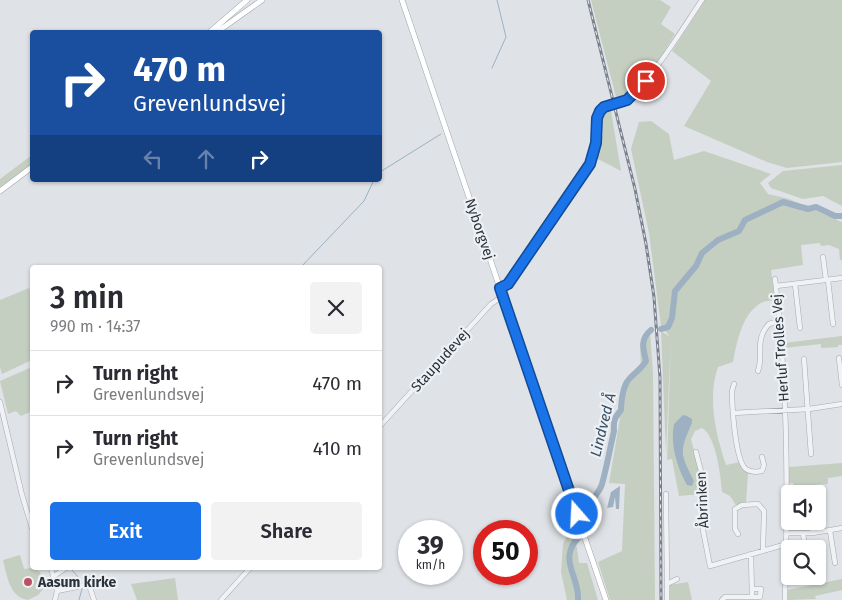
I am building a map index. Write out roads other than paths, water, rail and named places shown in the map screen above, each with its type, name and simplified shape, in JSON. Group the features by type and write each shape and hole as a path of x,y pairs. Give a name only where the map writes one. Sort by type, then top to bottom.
{"main road":[{"path":"212,30 247,0"},
{"path":"220,30 262,0"},
{"path":"236,19 268,0"},
{"name":"Nyborgvej","path":"402,0 606,600"},
{"path":"0,191 30,168"}],"street":[{"path":"500,288 508,284 590,164 596,143 598,114 604,107 622,102 635,94 702,0"},
{"path":"823,257 833,324"},
{"name":"Herluf Trolles Vej","path":"775,278 785,410 786,540"},
{"name":"Herluf Trolles Vej","path":"776,286 842,278"},
{"name":"Herluf Trolles Vej","path":"795,284 800,328"},
{"name":"Staupudevej","path":"382,424 491,304 503,296"},
{"path":"758,371 762,335 769,324 779,322"},
{"path":"839,358 842,384"},
{"name":"Herluf Trolles Vej","path":"804,359 811,454"},
{"path":"734,384 732,391 732,413 738,450 745,468 749,471 762,471 764,464 762,457"},
{"path":"0,402 30,521"},
{"name":"Herluf Trolles Vej","path":"785,410 809,409 842,404"},
{"path":"732,413 785,410"},
{"name":"Åbrinken","path":"696,452 702,475 702,525 710,566 781,545"},
{"path":"666,494 667,600"},
{"path":"738,534 735,530 735,509 742,505 756,504 760,506 764,511 763,550"},
{"path":"787,533 813,533 842,528"},
{"path":"830,530 835,563"},
{"path":"803,533 803,540"},
{"path":"751,554 752,597"},
{"path":"52,570 57,591 55,600"},
{"path":"54,576 63,570"},
{"path":"221,600 248,570"},
{"path":"667,584 677,579"},
{"path":"57,591 86,585 90,588 94,600"},
{"name":"Herluf Trolles Vej","path":"785,585 785,600"},
{"path":"722,600 725,597 760,597 761,590 752,589"}],"water":[{"path":"683,415 692,419 683,452 694,481 692,486 687,485 683,478 677,463 674,447 674,424"},
{"path":"620,486 619,509 616,509 615,497 613,507 607,508 611,492"}],"waterway":[{"path":"492,68 506,37 497,0"},
{"path":"382,171 441,134"},
{"path":"303,265 364,201 373,182"},
{"name":"Lindved Å","path":"661,329 668,327 672,318 675,291 696,266 702,253 718,240 739,231 745,220 783,202 808,209 816,207 835,216 842,216"},
{"name":"Lindved Å","path":"588,533 594,522 591,504 602,484 614,431 614,422 621,410 624,388 629,379 646,361 643,348 644,340 651,330"},
{"name":"Lindved Å","path":"578,600 578,591 569,560 573,544 580,536"},
{"path":"72,570 80,579 81,585"},
{"path":"79,600 82,589"}],"railway":[{"path":"588,0 635,189 654,297 660,378 661,600"}],"place":[{"name":"Aasum kirke","path":"28,582"}]}
